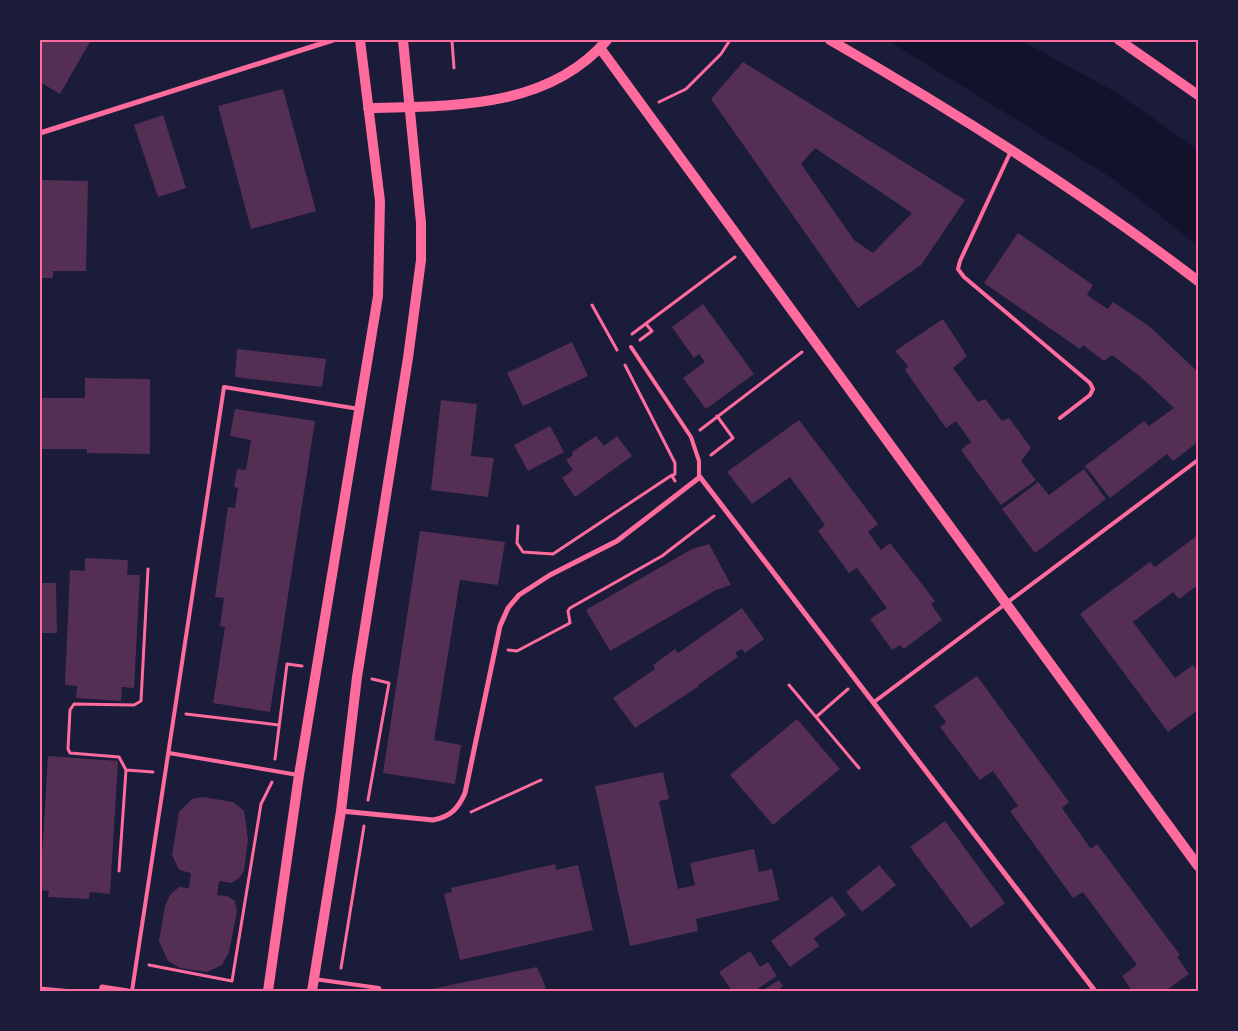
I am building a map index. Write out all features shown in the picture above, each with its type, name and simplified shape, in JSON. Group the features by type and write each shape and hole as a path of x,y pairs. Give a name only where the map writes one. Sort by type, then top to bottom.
{"main road":[{"path":"268,991 299,776 378,296 380,201 360,40"},
{"path":"312,991 341,811 357,677 414,316 421,260 421,223 403,40"},
{"path":"368,108 493,101 523,94 568,74 608,40"},
{"path":"830,40 1012,150 1157,249 1198,281"},
{"path":"1123,41 1198,95"},
{"path":"600,48 1198,866"}],"street":[{"path":"40,133 333,40"},
{"path":"341,811 433,820 445,818 454,812 465,793 500,626 508,608 519,595 532,586 617,542 699,477 1095,991"},
{"path":"101,991 102,987 128,991"}],"lane":[{"path":"1012,150 958,269 1090,383 1093,389 1090,394 1060,418"},
{"path":"631,348 691,437 699,461 699,477"},
{"path":"132,991 224,387 360,409"},
{"path":"874,702 1198,460"},
{"path":"169,753 299,776"},
{"path":"314,979 379,988 380,991"}],"path":[{"path":"452,40 454,68"},
{"path":"645,109 686,89 721,54 730,40"},
{"path":"631,335 746,249"},
{"path":"592,305 620,355"},
{"path":"631,348 652,332 646,324"},
{"path":"616,347 624,341"},
{"path":"691,437 815,342"},
{"path":"518,526 517,540 522,551 530,554 553,554 673,474 675,463 624,364"},
{"path":"699,461 706,459 733,438 718,416"},
{"path":"518,651 570,623 568,611 570,608 662,556 700,526"},
{"path":"119,871 126,770 119,757 69,752 70,710 74,704 134,705 141,701 148,569"},
{"path":"816,717 858,681"},
{"path":"789,685 859,768"},
{"path":"176,712 279,725"},
{"path":"126,770 166,773"},
{"path":"454,812 474,811 541,780"},
{"path":"136,963 232,981"},
{"path":"40,988 72,991"}],"shaded area":[{"path":"887,40 1020,40 1117,93 1198,150 1198,246 1115,180"}],"building":[{"path":"40,40 91,40 60,94 40,82"},
{"path":"743,62 965,200 921,265 858,308 711,99","holes":["815,148 912,213 873,253 854,240 801,164"]},
{"path":"283,89 316,211 251,229 218,106"},
{"path":"163,115 186,188 158,197 134,125"},
{"path":"40,180 88,181 86,271 53,271 53,278 40,278"},
{"path":"1018,233 1093,285 1087,295 1108,309 1113,302 1149,326 1198,372 1198,442 1173,461 1167,454 1110,498 1085,466 1144,421 1149,426 1174,408 1141,377 1112,355 1104,361 1083,345 1080,349 984,283"},
{"path":"703,304 754,374 706,409 683,378 705,362 699,354 694,358 672,327"},
{"path":"943,319 967,356 953,368 978,402 985,399 1002,421 1009,418 1031,448 1021,461 1036,480 1001,505 961,450 971,442 956,421 946,428 905,370 908,366 895,351"},
{"path":"572,342 588,376 523,406 507,373"},
{"path":"237,349 326,359 322,387 235,377"},
{"path":"85,378 150,379 150,454 87,453 87,449 40,449 40,398 85,398"},
{"path":"441,400 477,404 471,456 494,458 488,497 431,490"},
{"path":"235,409 315,421 270,712 213,703 225,627 220,626 224,598 215,597 228,507 235,508 238,488 234,487 237,469 246,470 251,440 230,436"},
{"path":"799,420 878,524 868,532 881,550 890,543 935,601 931,604 942,620 904,649 900,645 892,650 870,619 887,608 857,568 849,573 818,531 825,525 790,477 752,504 727,472"},
{"path":"550,426 564,452 528,471 514,445"},
{"path":"596,436 604,446 617,436 632,456 575,497 562,478 573,470 566,460 573,455 572,452"},
{"path":"1084,469 1106,499 1035,553 1002,509 1038,482 1049,495"},
{"path":"420,531 505,542 498,585 460,580 434,740 461,745 455,784 383,773"},
{"path":"1198,535 1198,585 1179,599 1173,592 1133,622 1175,678 1193,665 1198,672 1198,710 1168,732 1080,614 1150,562 1155,567"},
{"path":"709,544 731,585 716,590 610,651 586,610 692,549"},
{"path":"85,558 128,560 127,575 140,575 134,688 122,687 121,701 76,698 77,686 65,685 70,570 85,571"},
{"path":"40,583 56,583 57,633 40,633"},
{"path":"742,608 764,639 745,653 742,649 735,653 738,657 699,686 635,728 613,698 655,669 653,665 675,649 678,653"},
{"path":"977,676 1069,802 1062,808 1091,849 1097,844 1180,955 1177,957 1189,974 1165,991 1132,991 1122,976 1137,965 1083,892 1073,898 1010,811 1018,806 993,771 980,780 940,727 946,722 934,706"},
{"path":"797,719 840,769 773,825 730,775"},
{"path":"48,756 118,761 110,894 90,892 89,899 48,897 49,891 40,890"},
{"path":"663,772 669,799 659,801 678,889 695,885 690,863 754,849 759,872 772,869 779,900 696,919 698,931 630,946 595,786"},
{"path":"203,797 233,802 244,811 248,839 244,871 239,878 231,883 219,881 217,895 227,896 235,901 237,911 229,952 222,965 207,972 180,968 168,961 159,941 165,906 170,895 179,887 189,888 191,873 179,870 172,855 179,812 192,799"},
{"path":"945,821 1005,903 971,928 910,847"},
{"path":"555,864 556,870 578,865 593,930 460,960 444,894 452,892 451,888"},
{"path":"879,865 896,885 862,912 846,892"},
{"path":"832,896 846,915 814,938 819,946 790,967 771,941"},
{"path":"750,951 760,967 768,962 777,976 754,991 732,991 719,972"},
{"path":"537,967 546,988 540,991 422,991"},
{"path":"779,980 783,986 776,991 762,991"}]}
